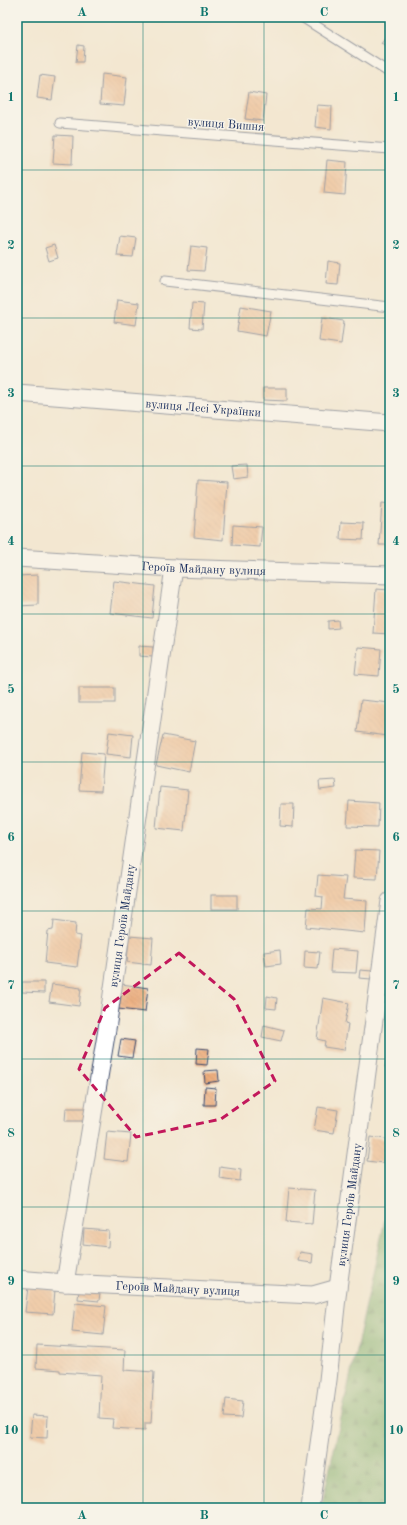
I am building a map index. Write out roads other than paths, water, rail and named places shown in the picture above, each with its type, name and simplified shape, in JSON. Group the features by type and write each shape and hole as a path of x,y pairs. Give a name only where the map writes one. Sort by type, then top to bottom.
{"street":[{"name":"вулиця Лесі Українки","path":"17,393 390,423"},
{"name":"Героїв Майдану вулиця","path":"17,558 174,568 390,575"},
{"name":"вулиця Героїв Майдану","path":"65,1283 107,1029 174,568"},
{"name":"вулиця Героїв Майдану","path":"310,1508 390,901"},
{"name":"Героїв Майдану вулиця","path":"17,1279 65,1283 313,1295 338,1288"}],"lane":[{"path":"302,17 390,73"},
{"name":"вулиця Вишня","path":"60,123 390,149"},
{"path":"165,281 390,307"}]}
